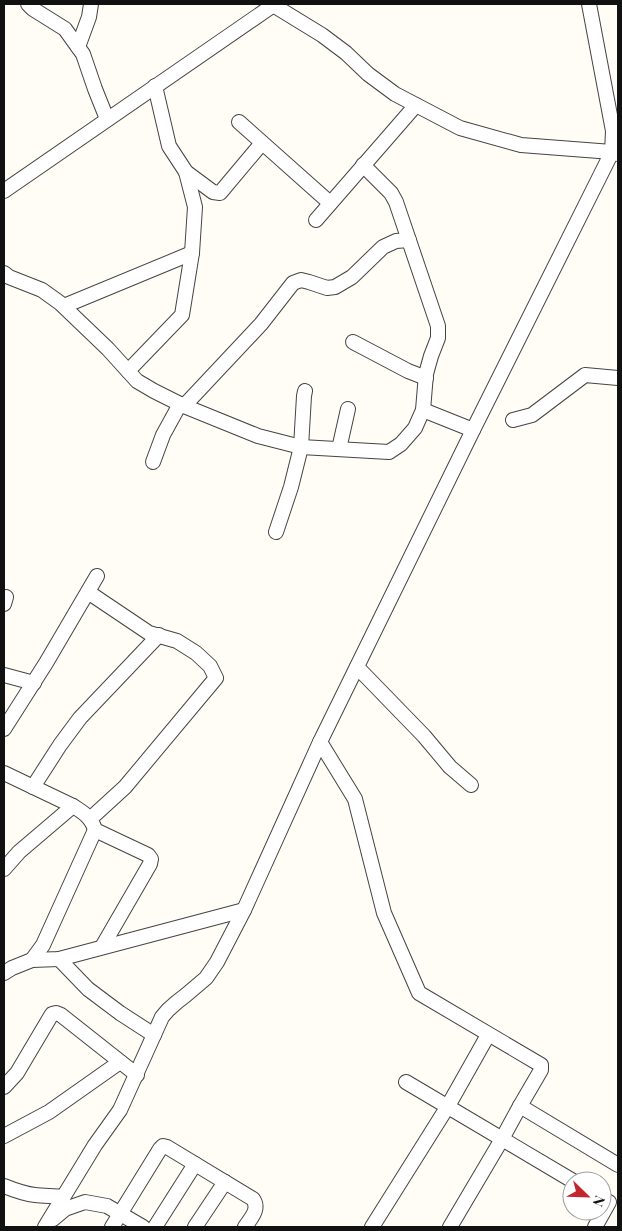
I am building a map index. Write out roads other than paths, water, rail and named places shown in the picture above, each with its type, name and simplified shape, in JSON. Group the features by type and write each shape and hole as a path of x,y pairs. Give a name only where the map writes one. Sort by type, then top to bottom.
{"street":[{"path":"28,4 65,30 83,54 107,119"},
{"path":"78,47 91,4"},
{"path":"47,1225 95,1146 120,1110 162,1017 206,978 217,962 244,910 320,742 473,430 615,153 613,131 589,4"},
{"path":"4,190 274,5 346,52 368,74 395,94 460,128 522,145 615,153"},
{"path":"155,86 168,146 186,172 213,192 220,193 262,143"},
{"path":"316,220 416,105"},
{"path":"239,122 330,204"},
{"path":"4,273 9,277 42,290 64,306 108,349 137,381 182,405 258,436 301,447 389,452 401,444 415,428 422,410 426,378 431,356 438,338 438,326 396,202 391,193 363,165"},
{"path":"128,371 182,315 192,253 195,207 186,172"},
{"path":"153,462 163,435 182,405 261,324 293,284 301,280 327,288 335,287 352,277 382,247 396,241 409,240"},
{"path":"64,306 192,253"},
{"path":"353,342 408,371 426,378"},
{"path":"512,420 532,415 584,375 618,378"},
{"path":"276,532 291,487 301,447 305,391"},
{"path":"339,449 348,409"},
{"path":"422,410 473,430"},
{"path":"4,729 97,576"},
{"path":"32,960 43,945 93,824 216,678 210,666 196,653 177,641 149,633 88,592"},
{"path":"33,787 80,718 159,635"},
{"path":"357,666 424,736 450,767 470,785"},
{"path":"4,675 34,682"},
{"path":"320,742 355,799 384,913 419,994 542,1065 542,1070 450,1227"},
{"path":"4,773 74,806 84,813 93,824 148,855 151,859 150,864 102,947"},
{"path":"4,869 19,852 74,806"},
{"path":"4,973 32,960 59,959 244,910"},
{"path":"59,959 88,989 154,1035"},
{"path":"4,1087 16,1073 52,1014 61,1015 137,1075"},
{"path":"372,1227 448,1106 488,1035"},
{"path":"4,1136 49,1112 120,1062"},
{"path":"406,1082 562,1174"},
{"path":"520,1106 618,1165"},
{"path":"112,1227 163,1146 253,1199 256,1202 256,1209 245,1227"},
{"path":"155,1227 194,1164"},
{"path":"195,1227 225,1182"},
{"path":"4,1186 34,1195 63,1197"},
{"path":"47,1225 65,1209 85,1202 107,1206 144,1227"}]}
